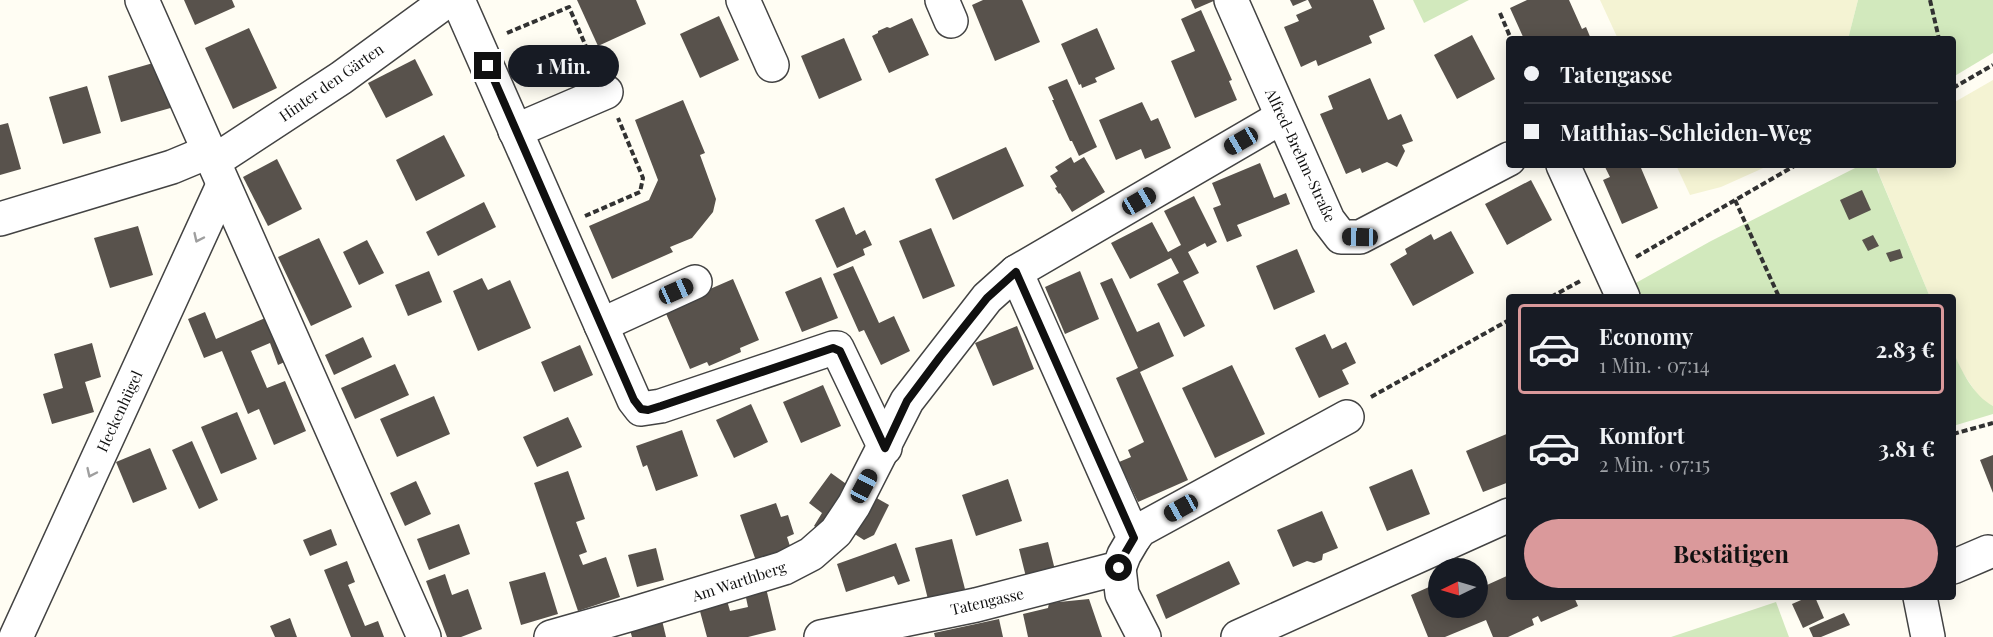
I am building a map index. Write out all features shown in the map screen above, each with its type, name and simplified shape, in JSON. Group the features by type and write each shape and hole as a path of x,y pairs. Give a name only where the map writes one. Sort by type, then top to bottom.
{"street":[{"path":"142,0 424,637"},
{"name":"Hinter den Gärten","path":"0,219 172,167 215,166 448,0"},
{"path":"458,0 634,400 641,409 648,410 661,406 837,348 885,448"},
{"path":"743,0 771,65"},
{"name":"Alfred-Brehm-Straße","path":"1231,0 1328,220 1341,237 1360,237 1506,161"},
{"path":"515,131 606,92"},
{"name":"Am Warthberg","path":"550,637 596,630 632,615 784,568 811,554 836,532 854,505 885,448 907,401 987,298 1016,272 1282,117"},
{"name":"Heckenhügel","path":"16,637 215,166"},
{"path":"1564,168 1618,284"},
{"path":"1016,272 1134,538"},
{"path":"601,325 695,282"},
{"path":"1144,637 1122,594 1119,568 1124,555 1140,530 1347,417"},
{"path":"1238,637 1506,516"},
{"path":"1956,566 1988,552"},
{"name":"Tatengasse","path":"821,637 976,604 1119,568"},
{"path":"1921,600 1928,637"}],"path":[{"path":"1930,0 1938,36"},
{"path":"1500,13 1510,36"},
{"path":"1956,86 1993,65"},
{"path":"1618,284 1735,200 1791,168"},
{"path":"1735,200 1778,294"},
{"path":"1347,417 1354,407 1506,322"},
{"path":"1956,433 1993,423"}],"green space":[{"path":"1413,0 1469,0 1424,23"},
{"path":"1600,0 1858,0 1849,36 1617,36"},
{"path":"1858,0 1993,0 1993,53 1956,75 1956,36 1849,36"},
{"path":"1993,80 1993,406 1981,400 1956,358 1956,294 1929,294 1879,174 1880,168 1956,168 1956,101"},
{"path":"1677,168 1763,168 1721,187 1690,195"},
{"path":"1855,168 1876,168 1929,294 1639,294 1634,284 1711,241"},
{"path":"1956,358 1974,389 1993,406 1993,414 1956,425"},
{"path":"1776,602 1789,637 1671,637"}],"building":[{"path":"184,0 232,0 235,7 195,25"},
{"path":"577,0 636,0 646,24 598,46"},
{"path":"983,0 1022,0 1040,42 995,61 972,5"},
{"path":"1191,0 1216,0 1195,9"},
{"path":"1290,0 1307,0 1293,6"},
{"path":"1308,0 1373,0 1385,29 1369,36 1372,43 1318,66 1316,60 1301,67 1284,27 1299,21 1296,15 1312,8"},
{"path":"1527,0 1569,0 1582,29 1586,27 1590,36 1523,36 1510,8"},
{"path":"1201,10 1232,80 1229,81 1237,100 1195,118 1171,61 1195,51 1181,19"},
{"path":"719,16 739,60 700,78 680,34"},
{"path":"912,18 929,55 889,73 872,36 878,31"},
{"path":"249,28 277,88 233,109 205,48"},
{"path":"1097,28 1115,69 1095,78 1097,82 1082,88 1061,44"},
{"path":"1472,35 1495,79 1457,99 1434,55"},
{"path":"844,38 862,80 819,99 801,56"},
{"path":"415,59 433,95 386,118 368,83"},
{"path":"160,61 174,107 121,122 108,76"},
{"path":"1370,78 1388,120 1401,114 1413,141 1402,145 1405,151 1397,167 1387,162 1362,173 1360,168 1346,174 1320,114 1333,109 1328,96"},
{"path":"1067,79 1097,147 1079,156 1070,141 1048,87"},
{"path":"87,86 101,133 63,144 49,97"},
{"path":"683,100 705,153 700,155 716,199 713,212 692,238 670,247 673,252 612,279 589,226 649,200 658,180 635,120"},
{"path":"1142,102 1151,121 1158,118 1171,148 1145,159 1141,149 1116,160 1099,120"},
{"path":"8,123 21,169 0,175 0,125"},
{"path":"444,135 465,176 416,201 396,160"},
{"path":"1006,147 1024,186 953,220 935,179"},
{"path":"1071,157 1074,163 1084,157 1105,192 1072,212 1055,188 1057,187 1050,176 1058,171 1055,167"},
{"path":"277,159 302,209 268,226 243,177"},
{"path":"1260,163 1274,198 1286,193 1290,204 1237,225 1242,236 1227,242 1213,208 1221,205 1212,183"},
{"path":"1606,168 1641,168 1658,208 1622,224 1603,180 1610,177"},
{"path":"1531,180 1552,220 1507,245 1485,204"},
{"path":"1862,190 1871,210 1849,220 1840,200"},
{"path":"1194,196 1217,242 1207,247 1205,243 1188,252 1199,273 1183,281 1205,326 1184,337 1157,284 1179,273 1171,258 1130,279 1111,243 1152,222 1168,252 1181,245 1164,211"},
{"path":"484,202 496,227 438,256 426,232"},
{"path":"844,207 856,235 865,230 872,245 863,249 865,255 837,268 815,220"},
{"path":"138,226 153,275 110,288 94,238"},
{"path":"931,228 955,286 923,299 899,241"},
{"path":"1451,231 1474,273 1413,306 1390,264 1407,254 1405,249 1431,234 1434,240"},
{"path":"1873,235 1879,246 1868,251 1862,240"},
{"path":"319,238 352,307 311,326 278,257"},
{"path":"367,240 384,273 359,285 343,252"},
{"path":"1297,249 1315,292 1274,310 1256,266"},
{"path":"1900,249 1903,258 1890,262 1886,253"},
{"path":"853,266 879,323 894,316 910,351 881,365 864,330 859,332 833,274"},
{"path":"429,271 442,302 408,316 395,285"},
{"path":"1080,271 1099,319 1065,334 1045,287"},
{"path":"821,277 838,318 802,332 785,292"},
{"path":"482,278 488,290 510,280 531,328 478,351 453,291"},
{"path":"1112,278 1137,332 1159,322 1174,356 1140,372 1188,480 1138,502 1119,462 1131,457 1128,450 1144,442 1116,378 1138,368 1100,283"},
{"path":"733,279 759,340 740,348 741,352 709,366 707,362 690,369 664,309"},
{"path":"205,312 216,339 270,316 289,360 278,365 270,343 251,351 267,388 285,381 306,431 274,445 259,409 248,414 222,351 204,358 188,319"},
{"path":"1017,326 1034,369 993,386 975,343"},
{"path":"1325,334 1332,349 1346,342 1356,363 1342,370 1349,384 1319,398 1295,348"},
{"path":"363,337 372,357 334,375 325,355"},
{"path":"92,343 101,377 85,382 94,412 52,424 43,394 63,388 54,354"},
{"path":"580,345 593,375 554,392 541,362"},
{"path":"395,364 409,395 355,419 341,388"},
{"path":"1232,365 1265,434 1215,458 1182,388"},
{"path":"823,385 841,426 801,443 783,402"},
{"path":"434,396 450,434 397,457 380,419"},
{"path":"751,404 768,442 734,458 716,420"},
{"path":"237,412 257,459 221,474 201,427"},
{"path":"568,417 582,447 537,467 523,437"},
{"path":"682,430 698,476 656,491 647,465 643,467 636,446"},
{"path":"1506,434 1506,483 1483,492 1466,451"},
{"path":"192,441 218,500 199,509 172,450"},
{"path":"150,448 167,489 133,503 116,462"},
{"path":"1993,455 1993,493 1980,460"},
{"path":"1412,469 1430,514 1387,531 1369,487"},
{"path":"568,471 585,519 576,522 587,552 579,555 583,565 606,557 620,597 578,611 534,483"},
{"path":"831,473 856,491 823,532 814,526 822,513 809,503"},
{"path":"1008,479 1022,521 976,536 962,495"},
{"path":"416,481 431,514 405,526 390,493"},
{"path":"873,496 889,505 874,535 864,540 850,531"},
{"path":"776,503 781,517 788,515 794,534 787,537 791,549 756,561 740,515"},
{"path":"1322,511 1338,548 1323,554 1322,560 1314,563 1307,561 1293,567 1277,530"},
{"path":"459,524 470,554 429,570 417,539"},
{"path":"331,529 337,545 310,556 303,540"},
{"path":"952,539 966,593 929,603 915,548"},
{"path":"1048,542 1056,574 1027,581 1019,549"},
{"path":"896,543 910,581 898,585 894,576 846,592 837,564"},
{"path":"656,548 664,580 637,587 628,555"},
{"path":"347,561 355,582 348,585 365,626 378,621 384,637 351,637 324,570"},
{"path":"1229,561 1240,584 1166,619 1156,595"},
{"path":"545,572 558,614 521,625 509,582"},
{"path":"445,574 452,595 468,589 482,629 461,637 447,637 426,581"},
{"path":"1506,576 1506,600 1575,600 1578,606 1541,622 1538,616 1532,619 1534,625 1508,637 1493,637 1486,620 1445,637 1428,637 1411,595 1428,587 1428,618 1488,618 1488,584"},
{"path":"766,588 776,630 748,637 707,637 698,604 726,597 730,611 748,607 745,593"},
{"path":"1089,599 1102,637 1028,637 1023,614 1048,608 1049,603"},
{"path":"1801,600 1816,600 1824,618 1803,628 1792,604"},
{"path":"1844,613 1850,625 1821,637 1813,637 1809,628"},
{"path":"661,616 666,637 632,637 628,623"},
{"path":"290,618 297,637 275,637 270,626"},
{"path":"999,619 1003,637 935,637 934,633"}],"route":[{"path":"488,66 634,400 641,409 648,410 661,406 837,348 885,448 907,401 987,298 1016,272 1134,538 1119,568"}]}
